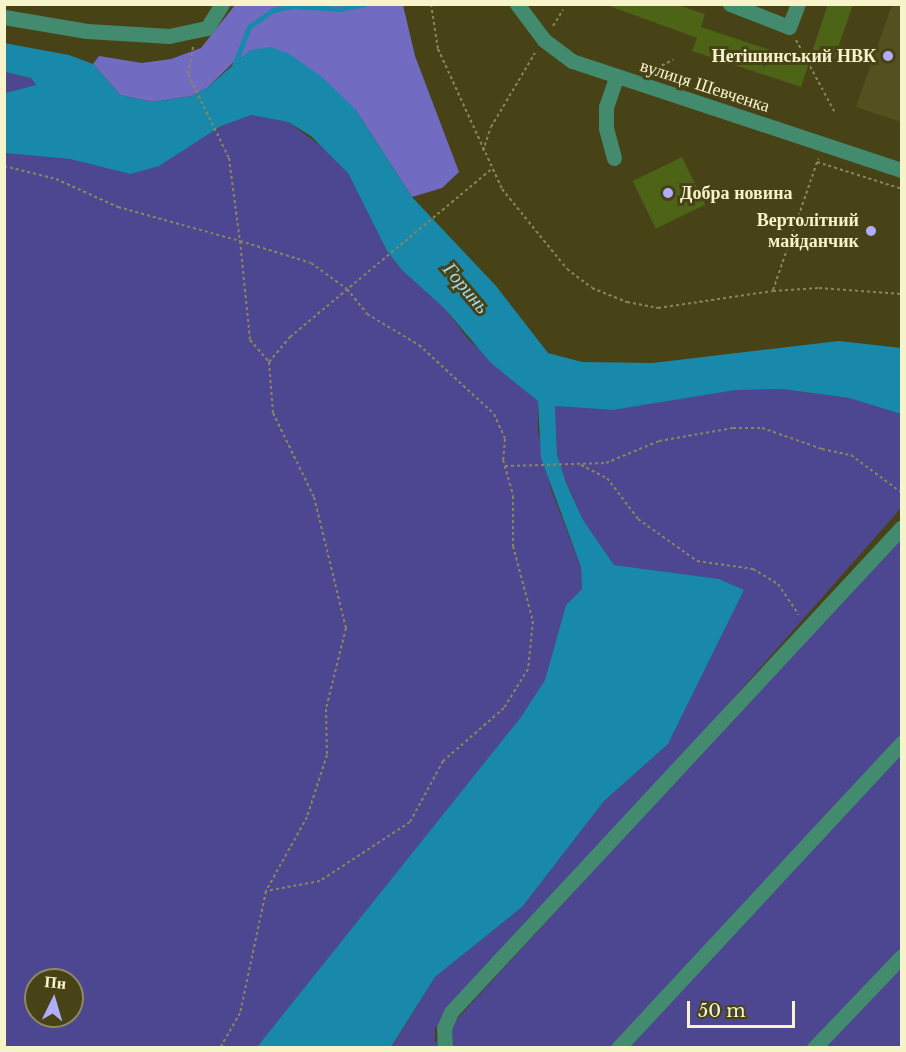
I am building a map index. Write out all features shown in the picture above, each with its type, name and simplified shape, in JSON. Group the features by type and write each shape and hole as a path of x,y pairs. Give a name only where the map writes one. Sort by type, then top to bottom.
{"street":[{"path":"4,17 122,35 169,36 207,28 222,4"},
{"name":"вулиця Шевченка","path":"518,4 544,40 572,61 616,78 902,170"},
{"path":"730,4 789,27 798,4"},
{"path":"614,158 606,117 616,78"},
{"path":"445,1047 444,1028 451,1012 902,527"},
{"path":"618,1047 902,742"},
{"path":"814,1047 902,956"}],"path":[{"path":"431,4 438,49 502,189 530,228 567,269 592,288 627,302 658,308 773,291 839,289 902,294"},
{"path":"483,151 512,89 563,10"},
{"path":"789,27 834,111"},
{"path":"207,28 192,48 188,74 219,132 229,158 250,340 269,362 273,413 314,497 346,628 326,709 327,755 308,817 266,891 240,1013 220,1047"},
{"path":"773,291 817,162 902,189"},
{"path":"4,166 56,179 128,210 240,241 310,264 347,289 366,314 419,345 494,414 505,439 505,466 513,496 513,546 533,621 528,669 504,708 442,760 410,822 320,881 266,891"},
{"path":"269,362 290,337 493,168"},
{"path":"505,466 614,461 659,441 733,428 762,428 822,449 851,455 902,492"},
{"path":"579,464 607,478 638,519 697,561 753,569 778,584 798,613 800,636"}],"shaded area":[{"path":"235,5 403,5 415,56 459,172 442,188 412,197 355,109 239,57 207,88 192,96 152,102 120,95 93,64 99,56 142,63 171,59 201,48"},
{"name":"Нетішинський НВК","path":"892,5 901,5 901,122 856,107"},
{"path":"4,72 31,78 36,85 5,93"},
{"path":"251,115 288,122 332,154 348,173 387,251 402,270 445,309 469,340 538,400 538,432 551,489 581,567 582,589 566,605 545,680 521,717 257,1047 5,1047 5,153 70,159 130,174 235,119"},
{"path":"782,389 849,398 901,414 901,508 679,760 447,1011 435,1029 435,1043 901,535 901,1047 391,1048 435,977 522,907 604,801 668,744 744,590 719,579 614,565 583,520 566,483 557,454 555,406 613,410 736,390"}],"water":[{"name":"Горинь","path":"4,43 69,55 93,64 120,95 152,102 192,96 207,88 250,50 270,47 288,53 322,77 355,109 412,197 496,286 548,353 582,362 653,363 839,341 901,348 901,414 849,398 782,389 736,390 613,410 555,406 557,454 566,483 583,520 614,565 719,579 744,590 668,744 604,801 522,907 435,977 391,1047 257,1047 521,717 545,680 566,605 582,589 581,567 541,458 538,401 491,363 445,309 402,270 387,251 348,173 311,136 288,122 251,115 221,126 159,166 130,174 70,159 5,153 5,93 36,85 31,78 5,72"}],"building":[{"path":"604,4 675,4 705,14 701,27 809,63 801,87 692,51 697,38"},
{"path":"828,4 853,4 832,66 810,58"},
{"name":"Добра новина","path":"682,157 705,205 656,229 633,181"}],"waterway":[{"path":"234,66 249,27 273,10 292,6 340,9 365,4"}],"place":[{"name":"Нетішинський НВК","path":"888,56"},
{"name":"Добра новина","path":"668,193"},
{"name":"Вертолітний майданчик","path":"871,231"}]}
